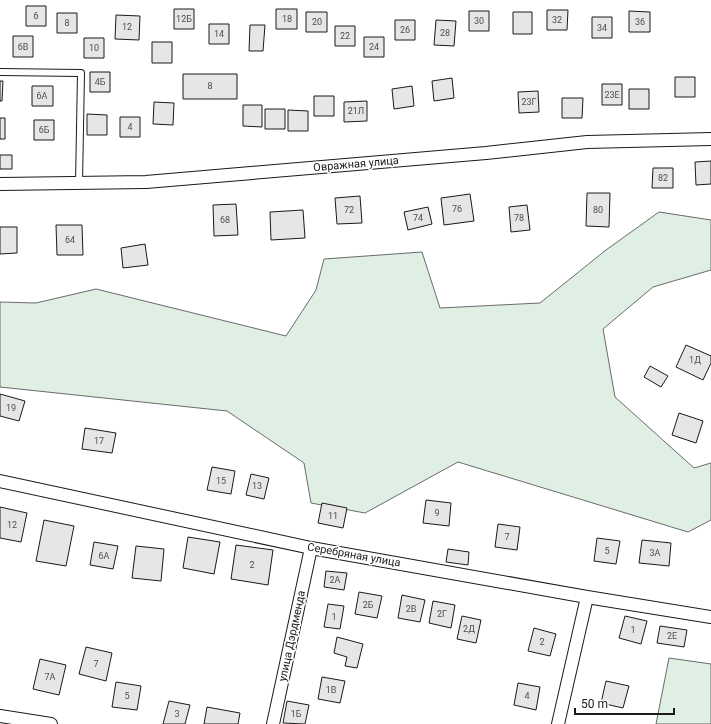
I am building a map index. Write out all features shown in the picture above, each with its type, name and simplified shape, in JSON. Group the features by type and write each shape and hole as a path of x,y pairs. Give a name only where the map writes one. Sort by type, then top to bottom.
{"street":[{"name":"Овражная улица","path":"0,184 146,182 486,153 587,142 711,138"},
{"name":"Серебряная улица","path":"0,481 311,548 586,597 711,617"},
{"name":"улица Дэрдменда","path":"273,724 311,548"},
{"path":"558,724 586,597"},
{"path":"0,716 51,724"}],"lane":[{"path":"0,72 81,73 80,183"}],"green space":[{"path":"659,212 711,220 711,270 653,287 603,329 615,397 694,468 711,463 711,520 688,532 458,462 365,513 311,503 304,463 227,411 0,387 0,302 36,303 96,289 286,336 316,290 324,259 422,252 440,308 540,303 606,250"},
{"path":"669,658 711,664 711,724 656,724"}],"building":[{"path":"26,6 46,6 46,26 26,26"},
{"path":"174,9 194,9 194,29 174,29"},
{"path":"276,9 297,9 297,29 276,29"},
{"path":"547,10 568,10 567,30 547,30"},
{"path":"469,11 489,11 489,31 469,31"},
{"path":"629,11 650,12 650,32 629,32"},
{"path":"306,12 327,12 327,32 306,32"},
{"path":"513,12 532,12 532,34 513,34"},
{"path":"57,13 77,13 77,33 57,33"},
{"path":"116,15 140,16 139,40 115,39"},
{"path":"592,17 612,17 612,38 592,38"},
{"path":"395,20 415,20 415,40 395,40"},
{"path":"436,20 456,21 454,46 434,45"},
{"path":"209,24 229,24 229,44 209,44"},
{"path":"250,25 265,25 263,51 249,51"},
{"path":"335,26 355,26 355,46 335,46"},
{"path":"13,36 33,36 33,57 13,57"},
{"path":"364,37 384,37 384,57 364,57"},
{"path":"84,38 104,38 104,58 84,58"},
{"path":"152,42 172,42 172,63 152,63"},
{"path":"90,72 110,72 110,92 90,92"},
{"path":"183,74 237,74 237,99 183,99"},
{"path":"675,77 695,77 695,97 675,97"},
{"path":"452,78 454,98 434,101 432,81"},
{"path":"0,81 3,81 2,101 0,101"},
{"path":"602,84 622,84 622,105 602,105"},
{"path":"32,86 53,86 53,106 32,106"},
{"path":"412,86 414,106 394,109 392,89"},
{"path":"629,89 649,89 649,109 629,109"},
{"path":"538,91 539,112 519,113 518,92"},
{"path":"314,96 334,96 334,116 314,116"},
{"path":"562,98 583,98 582,118 562,118"},
{"path":"367,101 367,121 344,122 344,102"},
{"path":"154,102 174,103 173,125 153,124"},
{"path":"243,105 262,105 262,127 243,126"},
{"path":"265,109 285,109 285,129 265,129"},
{"path":"288,110 308,111 308,131 288,131"},
{"path":"87,114 107,115 107,135 87,135"},
{"path":"120,117 140,117 140,137 120,137"},
{"path":"0,118 5,118 5,139 0,139"},
{"path":"34,120 54,120 54,140 34,140"},
{"path":"0,155 12,155 12,169 0,169"},
{"path":"711,161 711,184 696,185 695,162"},
{"path":"653,168 673,168 673,188 652,188"},
{"path":"587,193 610,193 609,227 586,226"},
{"path":"470,194 474,221 444,225 441,198"},
{"path":"360,196 362,223 337,224 335,198"},
{"path":"236,204 238,235 214,236 213,205"},
{"path":"527,205 530,230 511,232 509,207"},
{"path":"428,207 432,224 408,230 404,212"},
{"path":"303,210 305,238 271,240 270,212"},
{"path":"56,225 82,225 83,255 57,255"},
{"path":"0,227 17,227 17,253 0,254"},
{"path":"145,244 148,265 123,268 121,248"},
{"path":"686,345 711,356 711,363 703,380 676,367"},
{"path":"650,366 668,376 661,387 644,377"},
{"path":"0,394 25,401 19,421 0,416"},
{"path":"679,413 703,421 696,443 672,435"},
{"path":"85,428 116,433 112,453 82,449"},
{"path":"212,467 235,471 231,494 207,490"},
{"path":"251,474 269,478 264,499 246,495"},
{"path":"426,500 451,503 449,526 423,523"},
{"path":"322,503 347,508 343,528 318,523"},
{"path":"0,507 27,513 21,542 0,538"},
{"path":"44,520 74,526 66,566 36,561"},
{"path":"498,524 520,527 517,550 495,547"},
{"path":"188,537 220,542 214,574 183,568"},
{"path":"597,538 620,541 616,564 594,561"},
{"path":"642,540 671,543 669,566 639,563"},
{"path":"94,542 118,546 113,569 90,565"},
{"path":"236,545 273,550 268,585 231,579"},
{"path":"136,546 164,549 161,581 132,578"},
{"path":"448,549 469,552 468,565 446,562"},
{"path":"326,571 347,573 344,590 324,587"},
{"path":"359,592 382,596 377,618 355,614"},
{"path":"402,595 425,600 420,622 398,618"},
{"path":"433,601 455,605 451,628 429,623"},
{"path":"328,604 344,606 340,629 324,627"},
{"path":"462,616 481,620 476,643 457,639"},
{"path":"625,616 647,621 641,644 619,638"},
{"path":"660,626 687,630 684,647 657,643"},
{"path":"534,628 556,634 550,656 528,651"},
{"path":"337,637 363,644 357,668 345,666 347,657 334,653"},
{"path":"86,647 112,653 106,681 79,674"},
{"path":"40,659 66,665 59,695 33,689"},
{"path":"322,677 345,681 340,703 318,699"},
{"path":"606,681 629,686 623,708 601,703"},
{"path":"116,682 141,686 137,710 112,707"},
{"path":"518,683 540,687 536,710 514,705"},
{"path":"169,701 190,705 185,724 163,724"},
{"path":"287,701 309,705 305,724 283,723"},
{"path":"207,707 240,713 238,724 204,724"}]}
